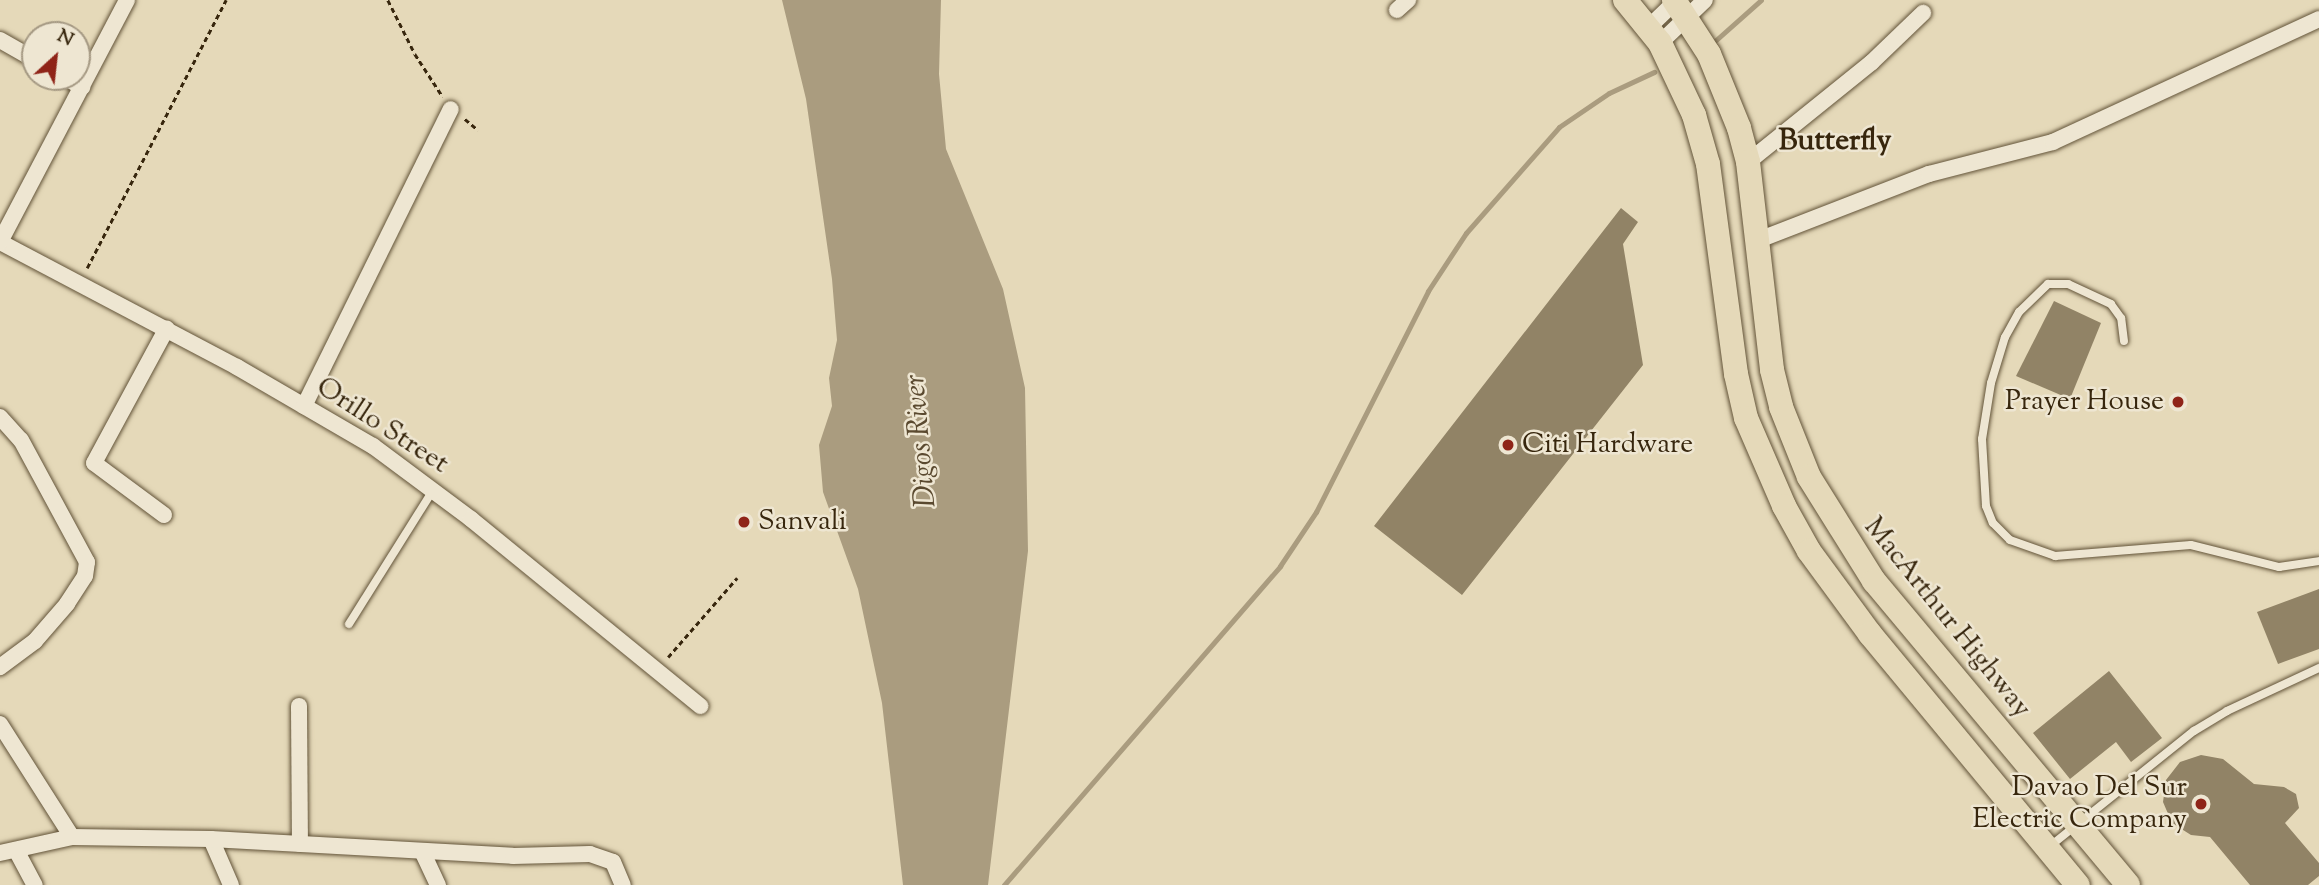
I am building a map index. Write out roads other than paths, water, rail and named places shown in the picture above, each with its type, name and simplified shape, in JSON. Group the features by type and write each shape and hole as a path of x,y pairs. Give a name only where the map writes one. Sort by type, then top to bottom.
{"highway":[{"path":"1625,0 1655,35 1686,94 1708,164 1736,374 1765,467 1809,551 1836,590 2078,885"},
{"name":"MacArthur Highway","path":"1684,4 1720,76 1748,162 1756,241 1781,407 1809,477 1837,528 1874,581 2128,885"}],"street":[{"path":"91,70 127,0"},
{"path":"1655,35 1684,4"},
{"path":"1748,162 1872,62 1923,13"},
{"path":"1756,241 1929,174 2053,142 2319,19"},
{"path":"0,40 21,52"},
{"path":"0,242 80,91"},
{"path":"304,405 451,109"},
{"name":"Orillo Street","path":"0,242 167,328 373,446 433,490 700,706"},
{"path":"164,515 94,463 167,328"},
{"path":"0,417 21,440 87,562 85,576 67,604 35,641 0,667"},
{"path":"299,706 300,844"},
{"path":"0,724 72,837"},
{"path":"35,885 8,852 72,837 211,839 422,851 596,855 618,866 623,885"},
{"path":"211,839 231,885"},
{"path":"422,851 438,885"}],"lane":[{"path":"2124,341 2121,318 2112,304 2068,284 2048,284 2019,312 2005,337 1991,383 1982,439 1986,506 1993,523 2010,540 2055,556 2191,545 2269,565 2319,561"},
{"path":"349,624 433,490"},
{"path":"2047,848 2194,731 2227,711 2319,668"}],"water":[{"name":"Digos River","path":"782,0 941,0 939,74 946,149 1003,289 1025,388 1028,551 988,885 903,885 882,703 858,589 823,492 819,445 832,406 829,378 837,340 832,279 806,99"}],"waterway":[{"path":"1716,40 1761,0"},
{"path":"1004,885 1280,566 1316,512 1428,291 1466,233 1559,127 1609,93 1654,72"}],"place":[{"name":"Prayer House","path":"2178,402"},
{"name":"Citi Hardware","path":"1508,445"},
{"name":"Sanvali","path":"744,522"},
{"name":"Davao Del Sur Electric Company","path":"2201,804"}],"district":[{"name":"Butterfly","path":"1835,142"}]}
